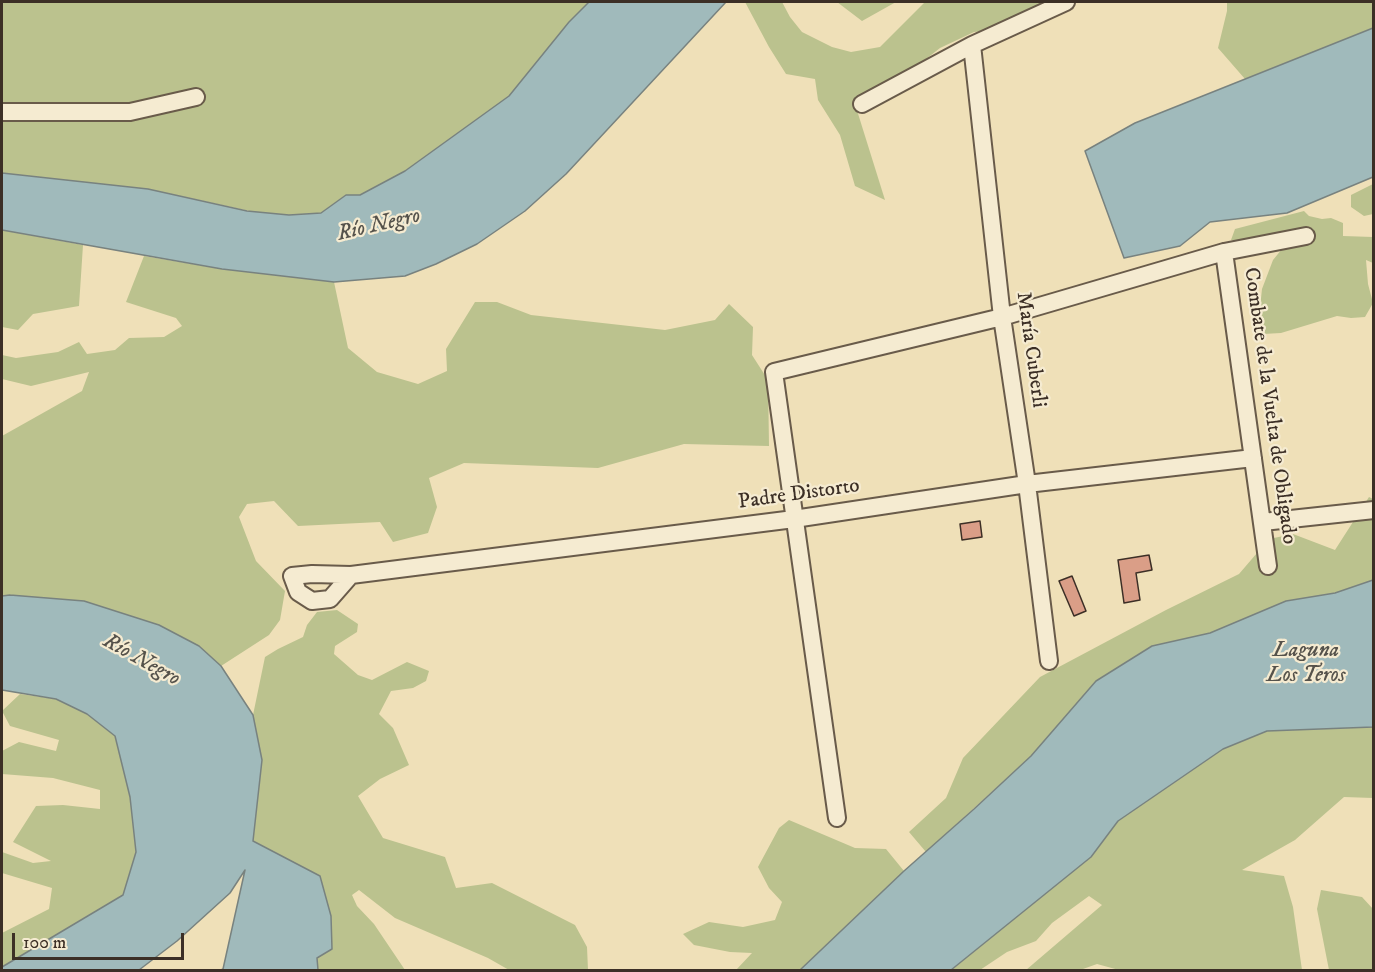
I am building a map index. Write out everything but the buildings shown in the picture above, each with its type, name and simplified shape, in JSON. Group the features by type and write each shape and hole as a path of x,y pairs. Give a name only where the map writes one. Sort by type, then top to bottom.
{"street":[{"path":"862,104 972,45 1066,2"},
{"name":"María Cuberli","path":"972,45 1002,317 1027,484 1049,661"},
{"path":"2,112 130,112 196,97"},
{"path":"837,818 774,372 1002,317 1224,252 1306,236"},
{"name":"Combate de la Vuelta de Obligado","path":"1224,252 1269,566"},
{"name":"Padre Distorto","path":"351,575 794,519 1027,484 1253,458"},
{"path":"1263,522 1374,510"}],"green space":[{"path":"2,2 589,2 569,22 510,96 446,142 405,171 360,195 346,195 321,213 289,215 254,212 148,189 2,173"},
{"path":"745,2 782,2 802,32 832,47 851,52 880,47 925,2 1050,2 1009,29 974,32 940,48 907,74 855,104 885,200 855,186 840,135 818,100 815,79 786,74"},
{"path":"837,2 896,2 862,21"},
{"path":"1227,2 1373,2 1373,28 1245,79 1218,48"},
{"path":"1373,184 1373,214 1364,216 1351,207 1351,195"},
{"path":"1304,211 1309,216 1322,219 1331,218 1343,223 1343,236 1373,237 1373,263 1366,260 1368,284 1373,303 1365,317 1337,316 1281,333 1263,334 1259,317 1262,289 1273,260 1282,249 1231,240 1235,229"},
{"path":"2,230 83,245 79,306 33,314 18,330 2,327"},
{"path":"144,256 222,269 334,282 348,348 377,372 418,384 447,371 446,349 475,302 497,302 531,315 665,330 715,320 729,304 753,327 752,355 768,380 769,446 684,444 598,468 464,463 429,478 437,507 428,533 393,542 380,522 298,526 274,501 247,504 239,517 256,561 285,591 280,620 269,635 221,666 199,646 10,595 2,596 2,436 82,391 89,372 31,386 2,379 2,355 16,358 58,352 79,342 87,354 115,350 129,338 164,337 182,326 176,318 126,302"},
{"path":"1369,497 1373,499 1373,580 1335,593 1286,601 1210,633 1152,646 1096,681 1031,756 926,852 909,832 946,798 963,758 1040,677 1239,574 1269,539 1293,534 1335,550"},
{"path":"337,610 358,624 357,632 335,646 334,654 358,675 372,680 407,662 429,671 426,681 413,688 391,691 379,714 393,728 409,765 380,779 358,796 383,838 445,857 456,888 492,883 575,925 587,947 588,970 509,970 488,958 395,918 359,890 352,895 357,906 374,924 405,970 318,970 317,958 252,841 262,760 253,715 265,657 303,637 307,625 317,612"},
{"path":"20,694 56,699 87,714 115,736 130,797 136,852 123,895 2,967 2,933 49,909 52,888 2,873 2,852 33,863 51,861 13,842 36,806 63,805 100,809 100,790 53,778 2,774 2,751 19,742 56,751 59,740 10,726 2,711"},
{"path":"1373,727 1373,798 1344,797 1295,840 1242,870 1284,876 1293,907 1302,970 1119,970 1097,964 1084,970 1026,970 1102,905 1089,896 1052,923 1036,941 1007,952 980,970 951,970 1091,857 1118,821 1223,749 1267,731"},
{"path":"789,820 855,848 886,849 904,871 802,970 736,970 752,953 730,952 694,945 683,934 709,922 743,927 775,920 782,902 769,888 758,867 779,828"},
{"path":"1321,890 1362,897 1373,909 1373,970 1329,970 1317,909"}],"water":[{"name":"Río Negro","path":"589,2 726,2 566,174 525,211 477,244 436,264 405,276 334,282 222,269 2,230 2,173 148,189 247,211 289,215 321,213 346,195 360,195 405,171 509,96 569,22"},
{"path":"1373,28 1373,177 1287,213 1210,222 1180,246 1124,258 1085,151 1135,123"},
{"name":"Laguna Los Teros","path":"1373,580 1373,727 1267,731 1223,749 1118,821 1091,857 951,970 800,970 904,871 1031,756 1096,681 1152,646 1210,633 1286,601 1335,593"},
{"name":"Río Negro","path":"2,596 84,601 159,625 199,646 221,666 253,715 262,760 253,841 320,876 331,916 332,949 317,958 318,970 221,970 245,870 230,893 177,941 139,970 2,970 2,967 123,895 136,852 130,797 115,736 87,714 56,699 2,690"}]}
